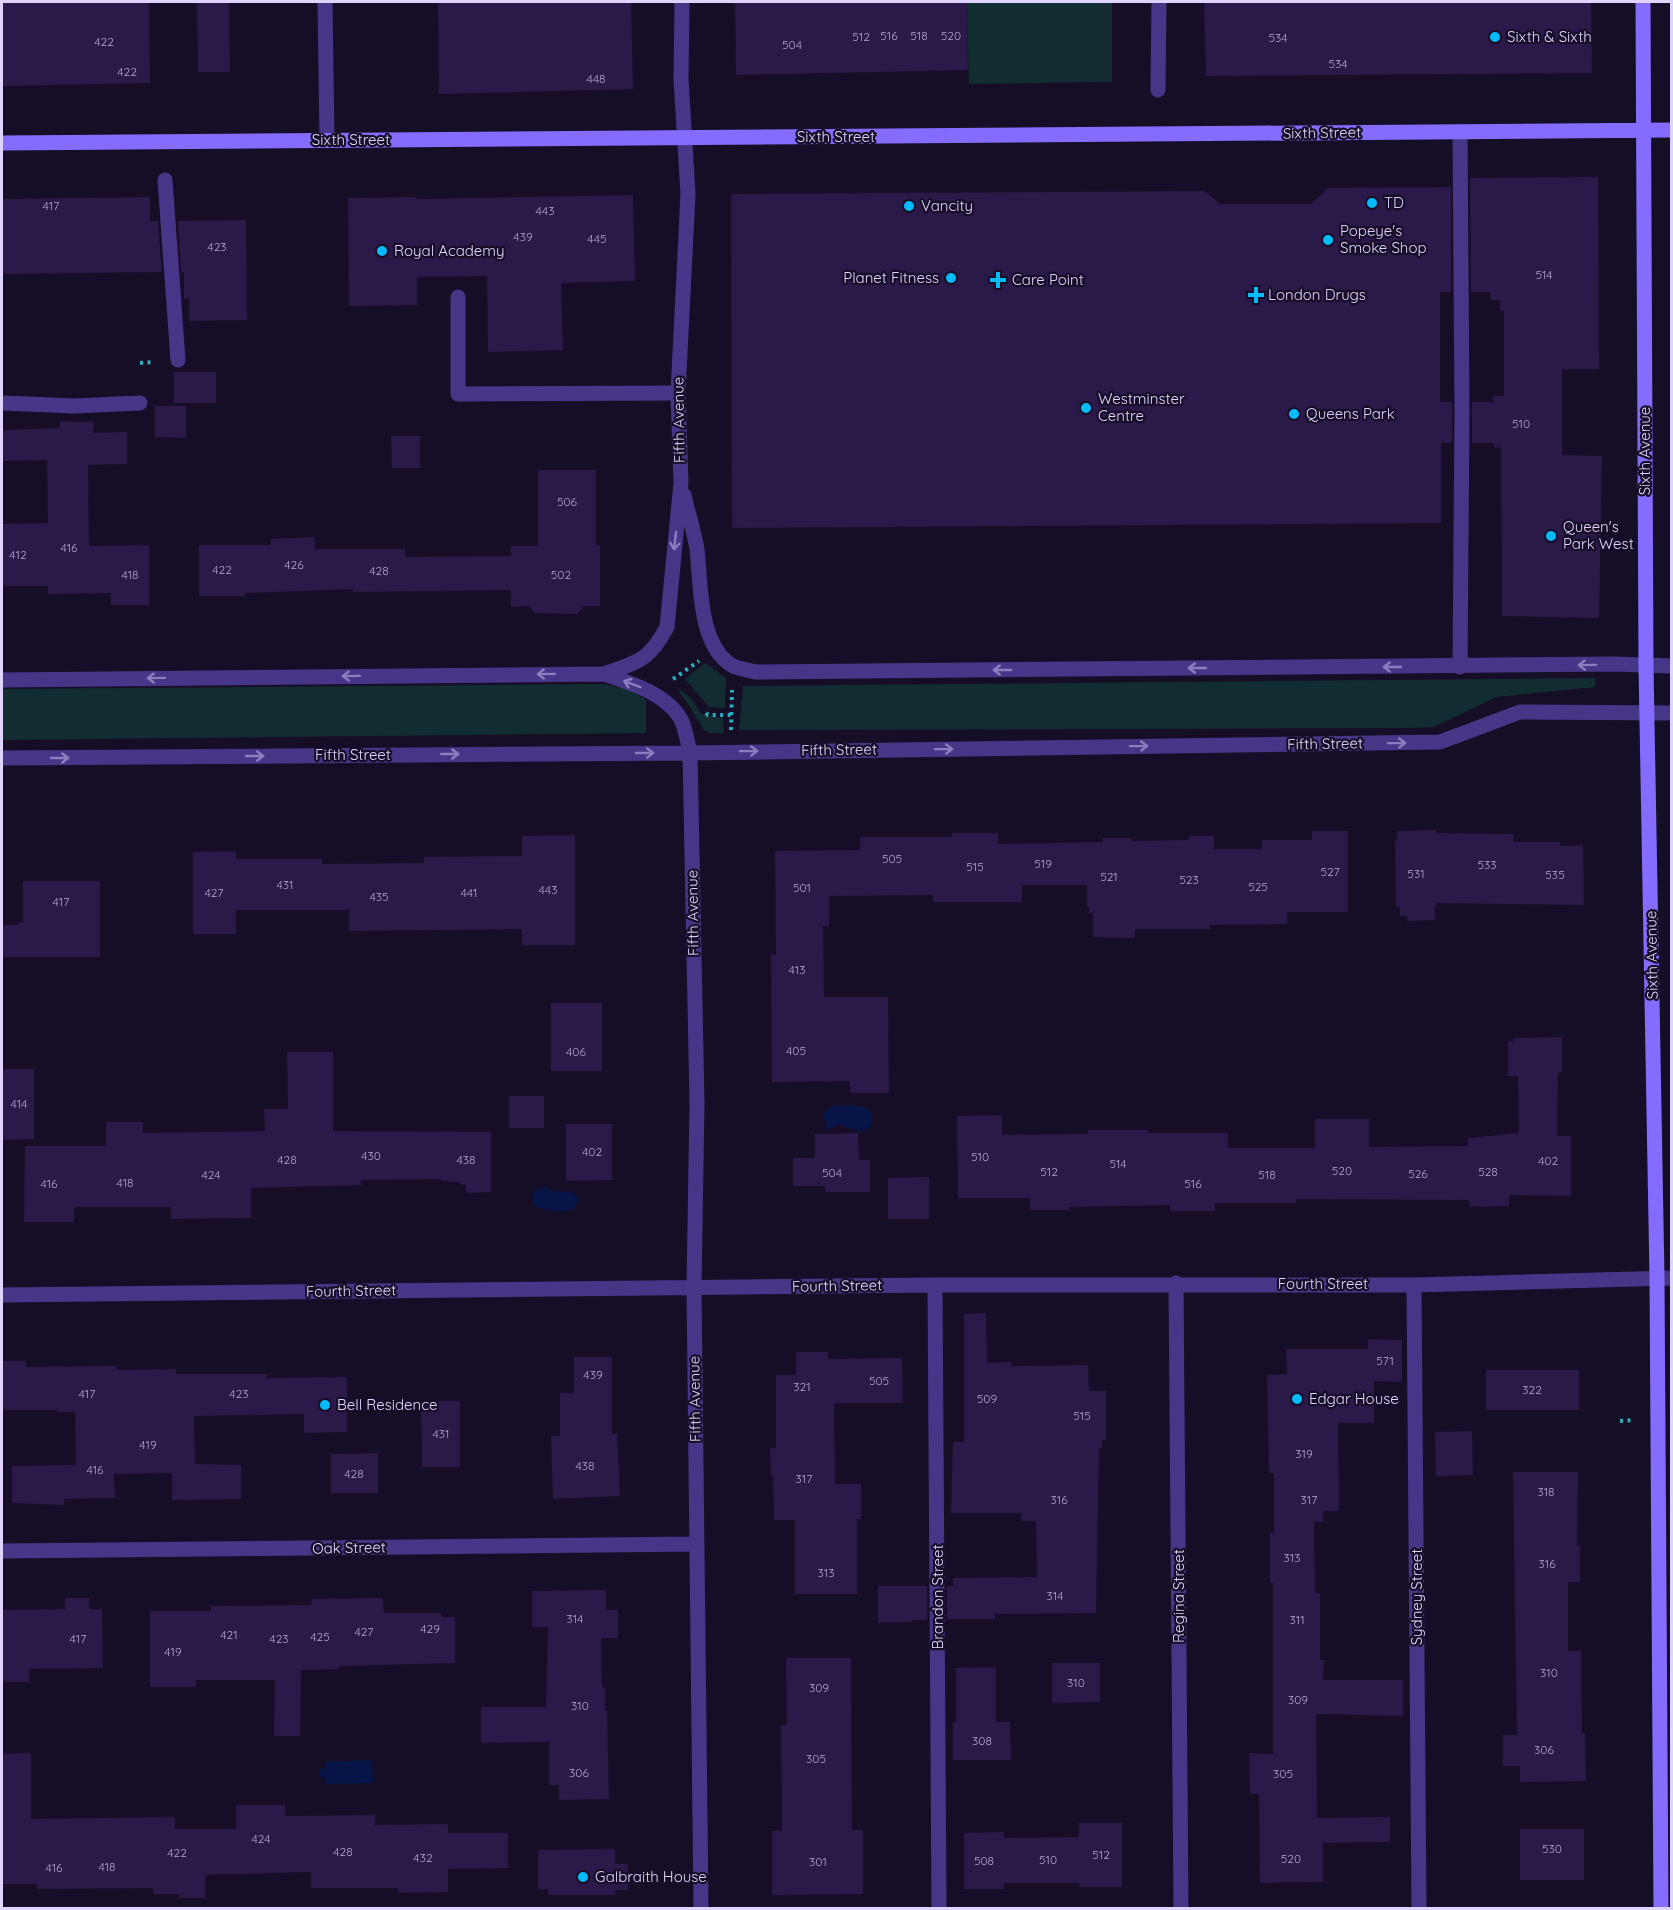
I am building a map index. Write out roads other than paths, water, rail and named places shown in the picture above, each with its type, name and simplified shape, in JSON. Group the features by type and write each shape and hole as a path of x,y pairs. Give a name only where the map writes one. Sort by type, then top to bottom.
{"street":[{"path":"325,2 327,140"},
{"name":"Fifth Avenue","path":"604,674 640,661 658,643 667,627 681,483 678,393 688,194 681,79 682,2"},
{"path":"1158,90 1159,2"},
{"name":"Sixth Avenue","path":"1643,2 1646,665 1664,1278 1661,1908"},
{"name":"Sixth Street","path":"2,143 1671,130"},
{"path":"1460,132 1462,412 1460,667"},
{"path":"165,180 178,360"},
{"path":"459,297 458,394 678,393"},
{"path":"2,404 74,406 140,403"},
{"path":"681,483 696,547 704,622 716,648 724,658 734,666 756,672 1671,666"},
{"path":"2,680 604,674"},
{"name":"Fifth Avenue","path":"604,674 640,686 670,707 682,723 690,753 697,1104 694,1287 701,1908"},
{"name":"Fifth Street","path":"2,758 690,753 1440,742 1520,712 1671,713"},
{"name":"Fourth Street","path":"2,1295 934,1285 1414,1285 1664,1278"},
{"name":"Regina Street","path":"1176,1284 1181,1908"},
{"name":"Brandon Street","path":"934,1285 939,1908"},
{"name":"Sydney Street","path":"1414,1285 1419,1908"},
{"name":"Oak Street","path":"2,1551 697,1544"}],"place":[{"name":"Sixth & Sixth","path":"1495,37"},
{"name":"TD","path":"1372,203"},
{"name":"Vancity","path":"909,206"},
{"name":"Popeye's Smoke Shop","path":"1328,240"},
{"name":"Royal Academy","path":"382,251"},
{"name":"Planet Fitness","path":"951,278"},
{"name":"Care Point","path":"998,280"},
{"name":"London Drugs","path":"1256,295"},
{"name":"Westminster Centre","path":"1086,408"},
{"name":"Queens Park","path":"1294,414"},
{"name":"Queen's Park West","path":"1551,536"},
{"name":"Edgar House","path":"1297,1399"},
{"name":"Bell Residence","path":"325,1405"},
{"name":"Galbraith House","path":"583,1877"}]}
